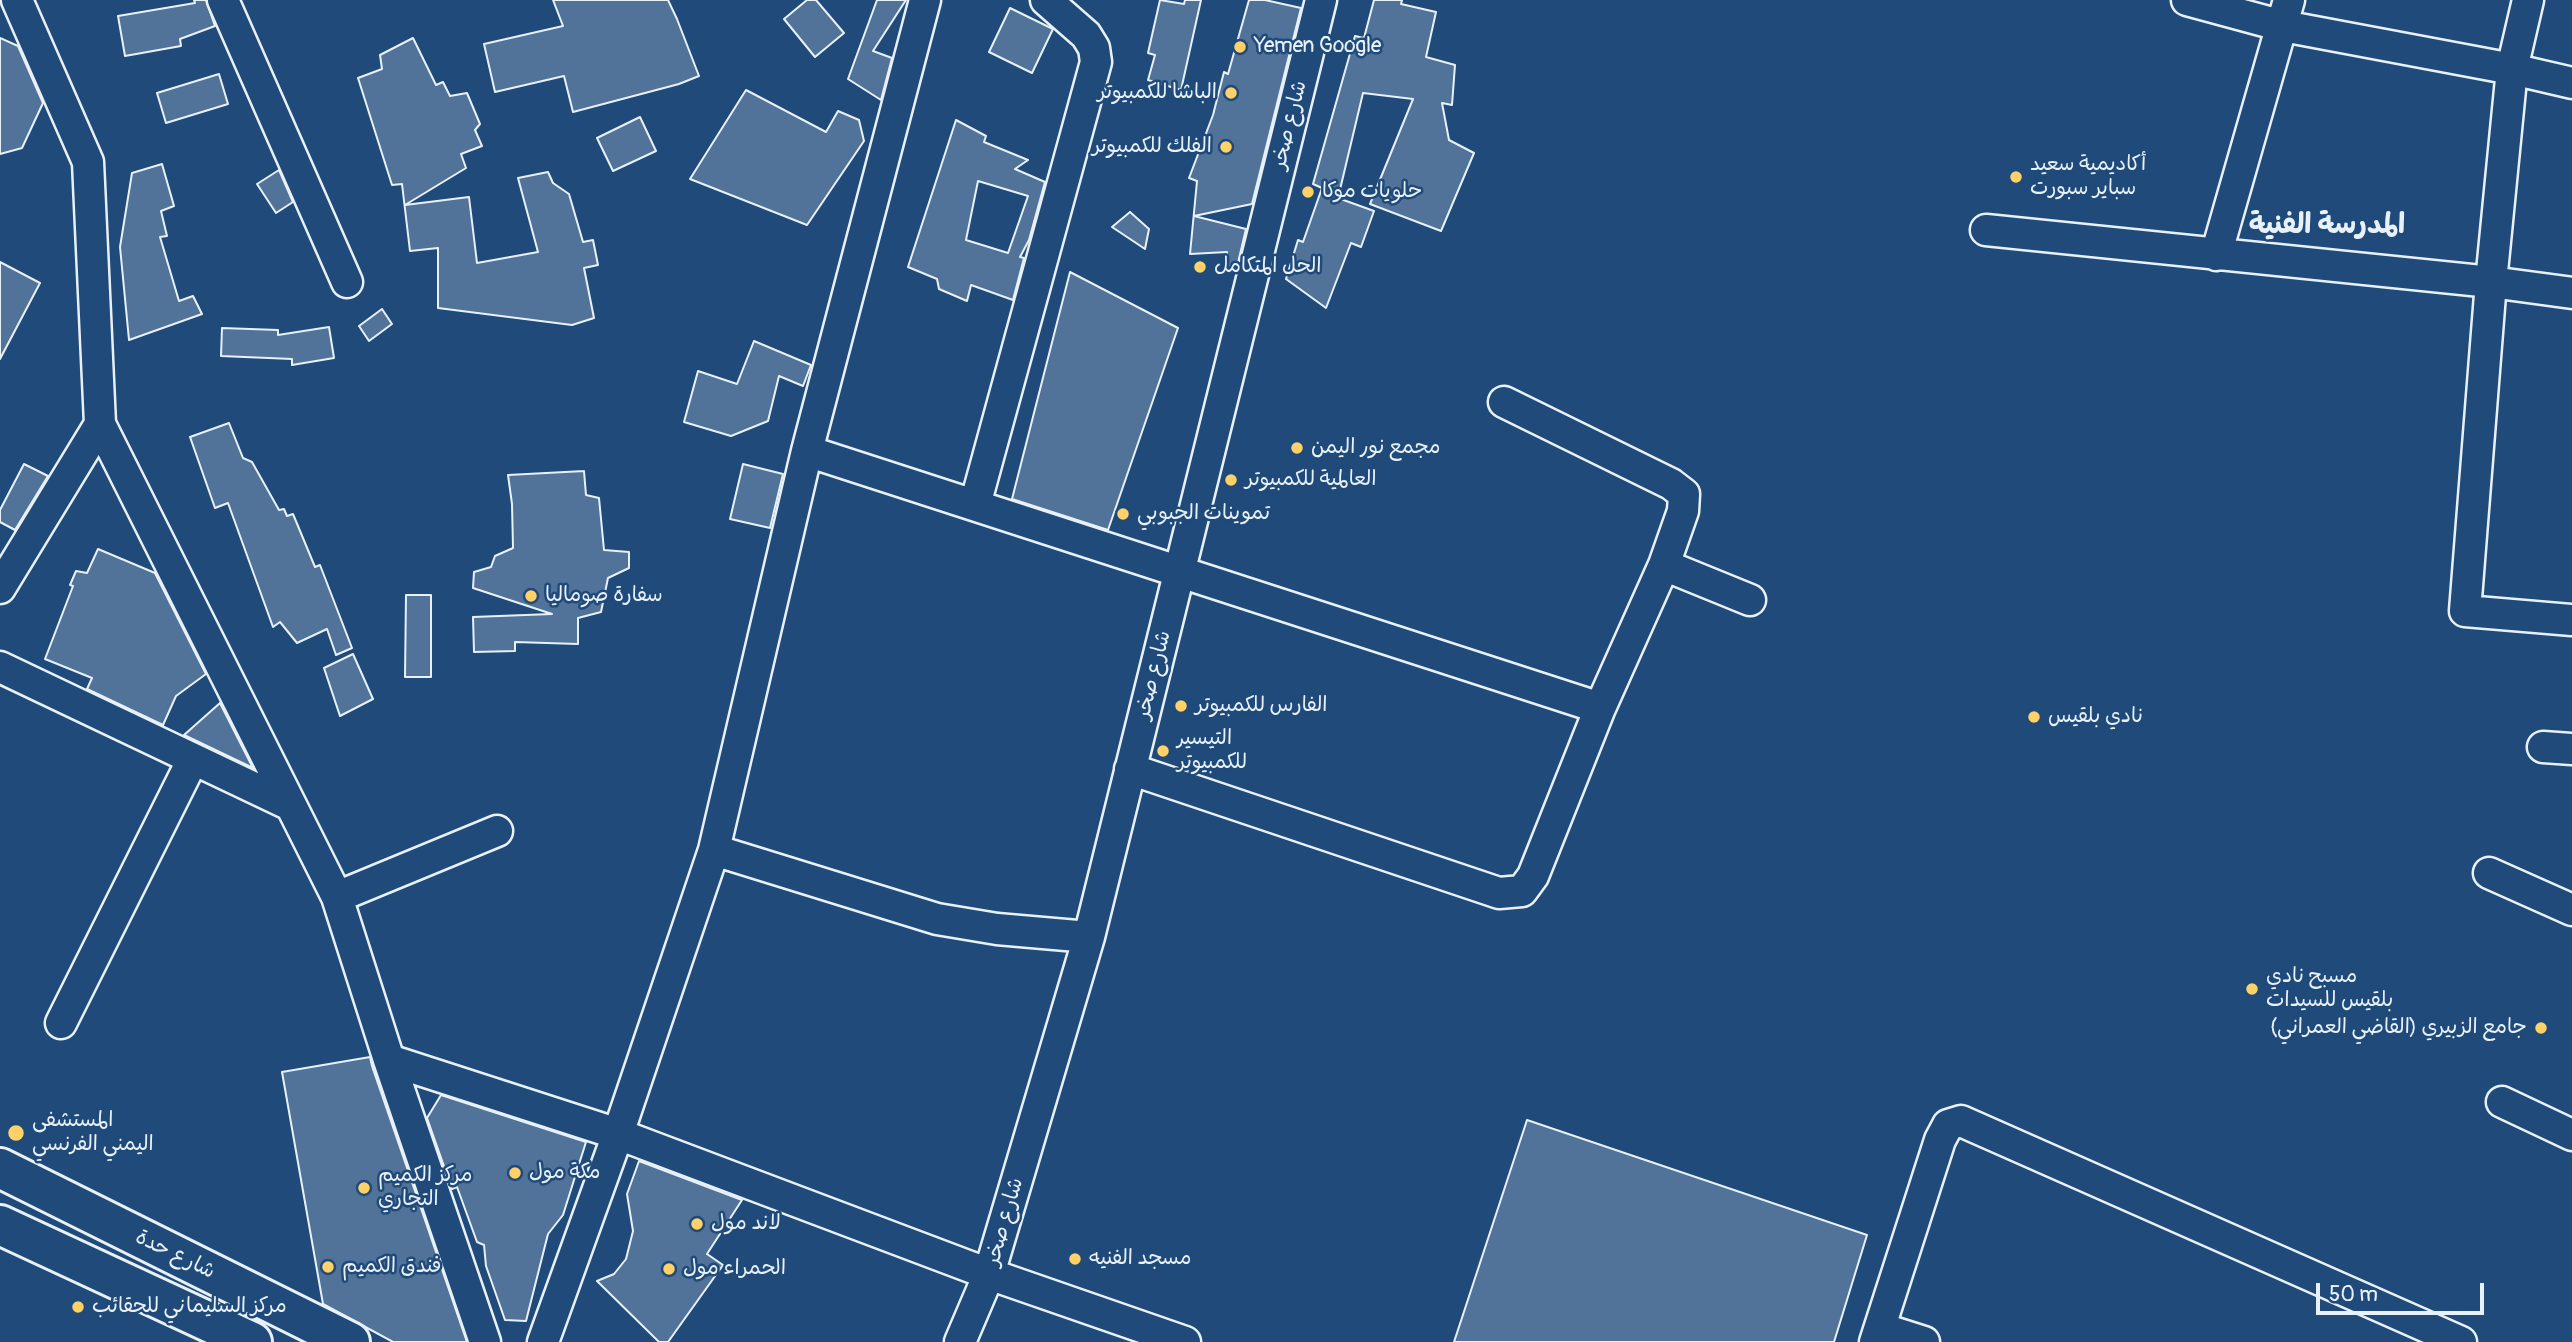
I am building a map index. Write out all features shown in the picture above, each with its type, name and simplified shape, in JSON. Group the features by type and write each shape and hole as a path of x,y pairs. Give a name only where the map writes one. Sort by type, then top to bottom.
{"main road":[{"name":"شارع حدة","path":"0,1168 350,1342"},
{"path":"0,1225 252,1342"}],"street":[{"path":"17,0 88,162 100,424 288,804 337,897 485,1342"},
{"path":"223,0 347,282"},
{"path":"543,1342 618,1134 714,850 807,451 925,0"},
{"path":"975,505 1096,62 1094,48 1086,35 1046,0"},
{"name":"شارع صخر","path":"960,1342 989,1274 1088,937 1321,0"},
{"path":"2188,0 2286,13 2572,83"},
{"path":"2528,0 2512,69 2491,282 2465,611 2572,620"},
{"path":"2216,255 2286,13"},
{"path":"1986,230 2491,282 2572,293"},
{"path":"1130,769 1499,893 1522,891 1533,876 1600,708 1664,565 1683,511 1684,494 1671,484 1504,402"},
{"path":"0,588 100,424"},
{"path":"807,451 1600,708"},
{"path":"1664,565 1750,600"},
{"path":"0,667 288,804"},
{"path":"2543,747 2572,749"},
{"path":"61,1023 193,759"},
{"path":"337,897 497,831"},
{"path":"714,850 937,919 997,929 1088,937"},
{"path":"2489,873 2572,910"},
{"path":"389,1060 618,1134 989,1274 1185,1342"},
{"path":"2502,1102 2572,1135"},
{"path":"1924,1342 1877,1335 1940,1140 1948,1125 1961,1121 2461,1342"}],"building":[{"path":"194,0 206,0 215,26 180,39 181,46 125,56 118,16 195,3"},
{"path":"553,0 668,0 699,76 679,84 573,112 564,76 495,92 484,44 563,26"},
{"path":"807,0 816,0 844,33 815,57 784,19"},
{"path":"877,0 906,0 873,51 892,58 881,100 848,79"},
{"path":"1160,0 1184,4 1185,0 1201,0 1181,90 1148,80 1155,55 1148,53"},
{"path":"1249,0 1265,0 1301,8 1252,204 1194,216 1246,229 1237,267 1226,266 1227,252 1190,254 1197,181 1189,178 1213,115 1224,72 1228,74"},
{"path":"1374,0 1402,0 1401,4 1436,12 1426,57 1455,65 1452,105 1442,103 1449,140 1474,153 1441,231 1370,204 1413,99 1363,93 1338,198 1374,211 1361,247 1351,243 1326,308 1286,279 1298,240 1303,242 1322,188 1313,184 1355,36 1364,38"},
{"path":"1010,8 1053,29 1032,73 989,52"},
{"path":"0,38 18,46 43,103 22,148 0,154"},
{"path":"413,38 436,85 443,82 450,96 467,93 480,124 475,130 482,146 461,154 466,168 405,205 469,197 477,263 538,252 518,178 548,172 553,183 569,194 583,242 593,240 598,265 584,268 594,318 572,325 438,308 438,248 410,251 402,184 392,185 358,78 382,69 380,55"},
{"path":"219,74 228,104 166,123 157,93"},
{"path":"746,90 826,132 838,111 859,120 864,141 807,225 690,179"},
{"path":"640,117 656,151 613,171 597,138"},
{"path":"956,120 986,136 984,142 1028,160 1015,169 1045,182 1029,240 1020,257 1024,258 1013,300 971,285 967,301 939,289 937,279 908,267","holes":["978,181 1028,196 1008,253 966,240"]},
{"path":"162,164 174,206 161,211 167,236 160,237 179,301 193,296 202,314 129,340 120,247 132,173"},
{"path":"279,170 293,202 276,213 257,184"},
{"path":"1130,212 1149,229 1145,249 1112,227"},
{"path":"0,262 40,283 0,359"},
{"path":"1070,272 1178,328 1108,530 1012,499"},
{"path":"382,309 392,324 369,341 359,326"},
{"path":"329,327 334,358 292,365 292,359 221,356 222,328 278,330 278,335"},
{"path":"754,341 811,365 803,386 779,376 768,421 731,436 684,422 698,371 737,384"},
{"path":"229,423 243,458 252,462 279,510 284,509 287,516 293,514 315,567 320,565 352,648 336,655 327,629 297,643 280,622 273,627 228,503 215,508 190,437"},
{"path":"24,464 48,476 15,530 0,522 0,510"},
{"path":"743,464 783,474 770,528 730,519"},
{"path":"584,471 586,495 599,498 604,550 629,552 629,568 608,578 601,612 578,618 578,644 515,642 515,651 474,652 473,617 552,614 473,588 474,572 491,567 495,556 513,548 508,475"},
{"path":"98,549 155,573 206,674 176,696 163,725 87,689 92,678 45,659 73,586 70,585 76,571 87,573"},
{"path":"406,595 431,595 431,677 405,677"},
{"path":"353,654 373,699 340,716 324,668"},
{"path":"220,703 253,768 184,735"},
{"name":"مركز الكميم التجاري","path":"370,1057 467,1342 393,1342 323,1304 282,1072"},
{"name":"مكة مول","path":"441,1095 586,1142 563,1215 548,1234 526,1321 505,1320 486,1266 484,1245 477,1242 457,1187 452,1189 427,1118"},
{"path":"1527,1120 1867,1235 1834,1342 1454,1342"},
{"name":"الحمراء مول","path":"639,1161 742,1200 707,1254 723,1265 668,1342 659,1342 597,1281 614,1274 626,1259 633,1231 627,1194"}],"place":[{"name":"Yemen Google","path":"1240,47"},
{"name":"الباشا للكمبيوتر","path":"1231,93"},
{"name":"الفلك للكمبيوتر","path":"1226,147"},
{"name":"أكاديمية سعيد سباير سبورت","path":"2016,177"},
{"name":"حلويات موكا","path":"1308,192"},
{"name":"الحل المتكامل","path":"1200,267"},
{"name":"مجمع نور اليمن","path":"1297,448"},
{"name":"العالمية للكمبيوتر","path":"1231,480"},
{"name":"تموينات الجبوبي","path":"1123,514"},
{"name":"سفارة صوماليا","path":"531,596"},
{"name":"الفارس للكمبيوتر","path":"1181,706"},
{"name":"نادي بلقيس","path":"2034,717"},
{"name":"التيسير للكمبيوتر","path":"1163,751"},
{"name":"مسبح نادي بلقيس للسيدات","path":"2252,989"},
{"name":"جامع الزبيري (القاضي العمراني)","path":"2541,1028"},
{"name":"المستشفى اليمني الفرنسي","path":"16,1133"},
{"name":"مكة مول","path":"515,1173"},
{"name":"مركز الكميم التجاري","path":"364,1188"},
{"name":"لاند مول","path":"697,1224"},
{"name":"مسجد الفنيه","path":"1075,1259"},
{"name":"فندق الكميم","path":"328,1267"},
{"name":"الحمراء مول","path":"669,1269"},
{"name":"مركز السليماني للحقائب","path":"78,1307"}],"district":[{"name":"المدرسة الفنية","path":"2327,226"}]}
